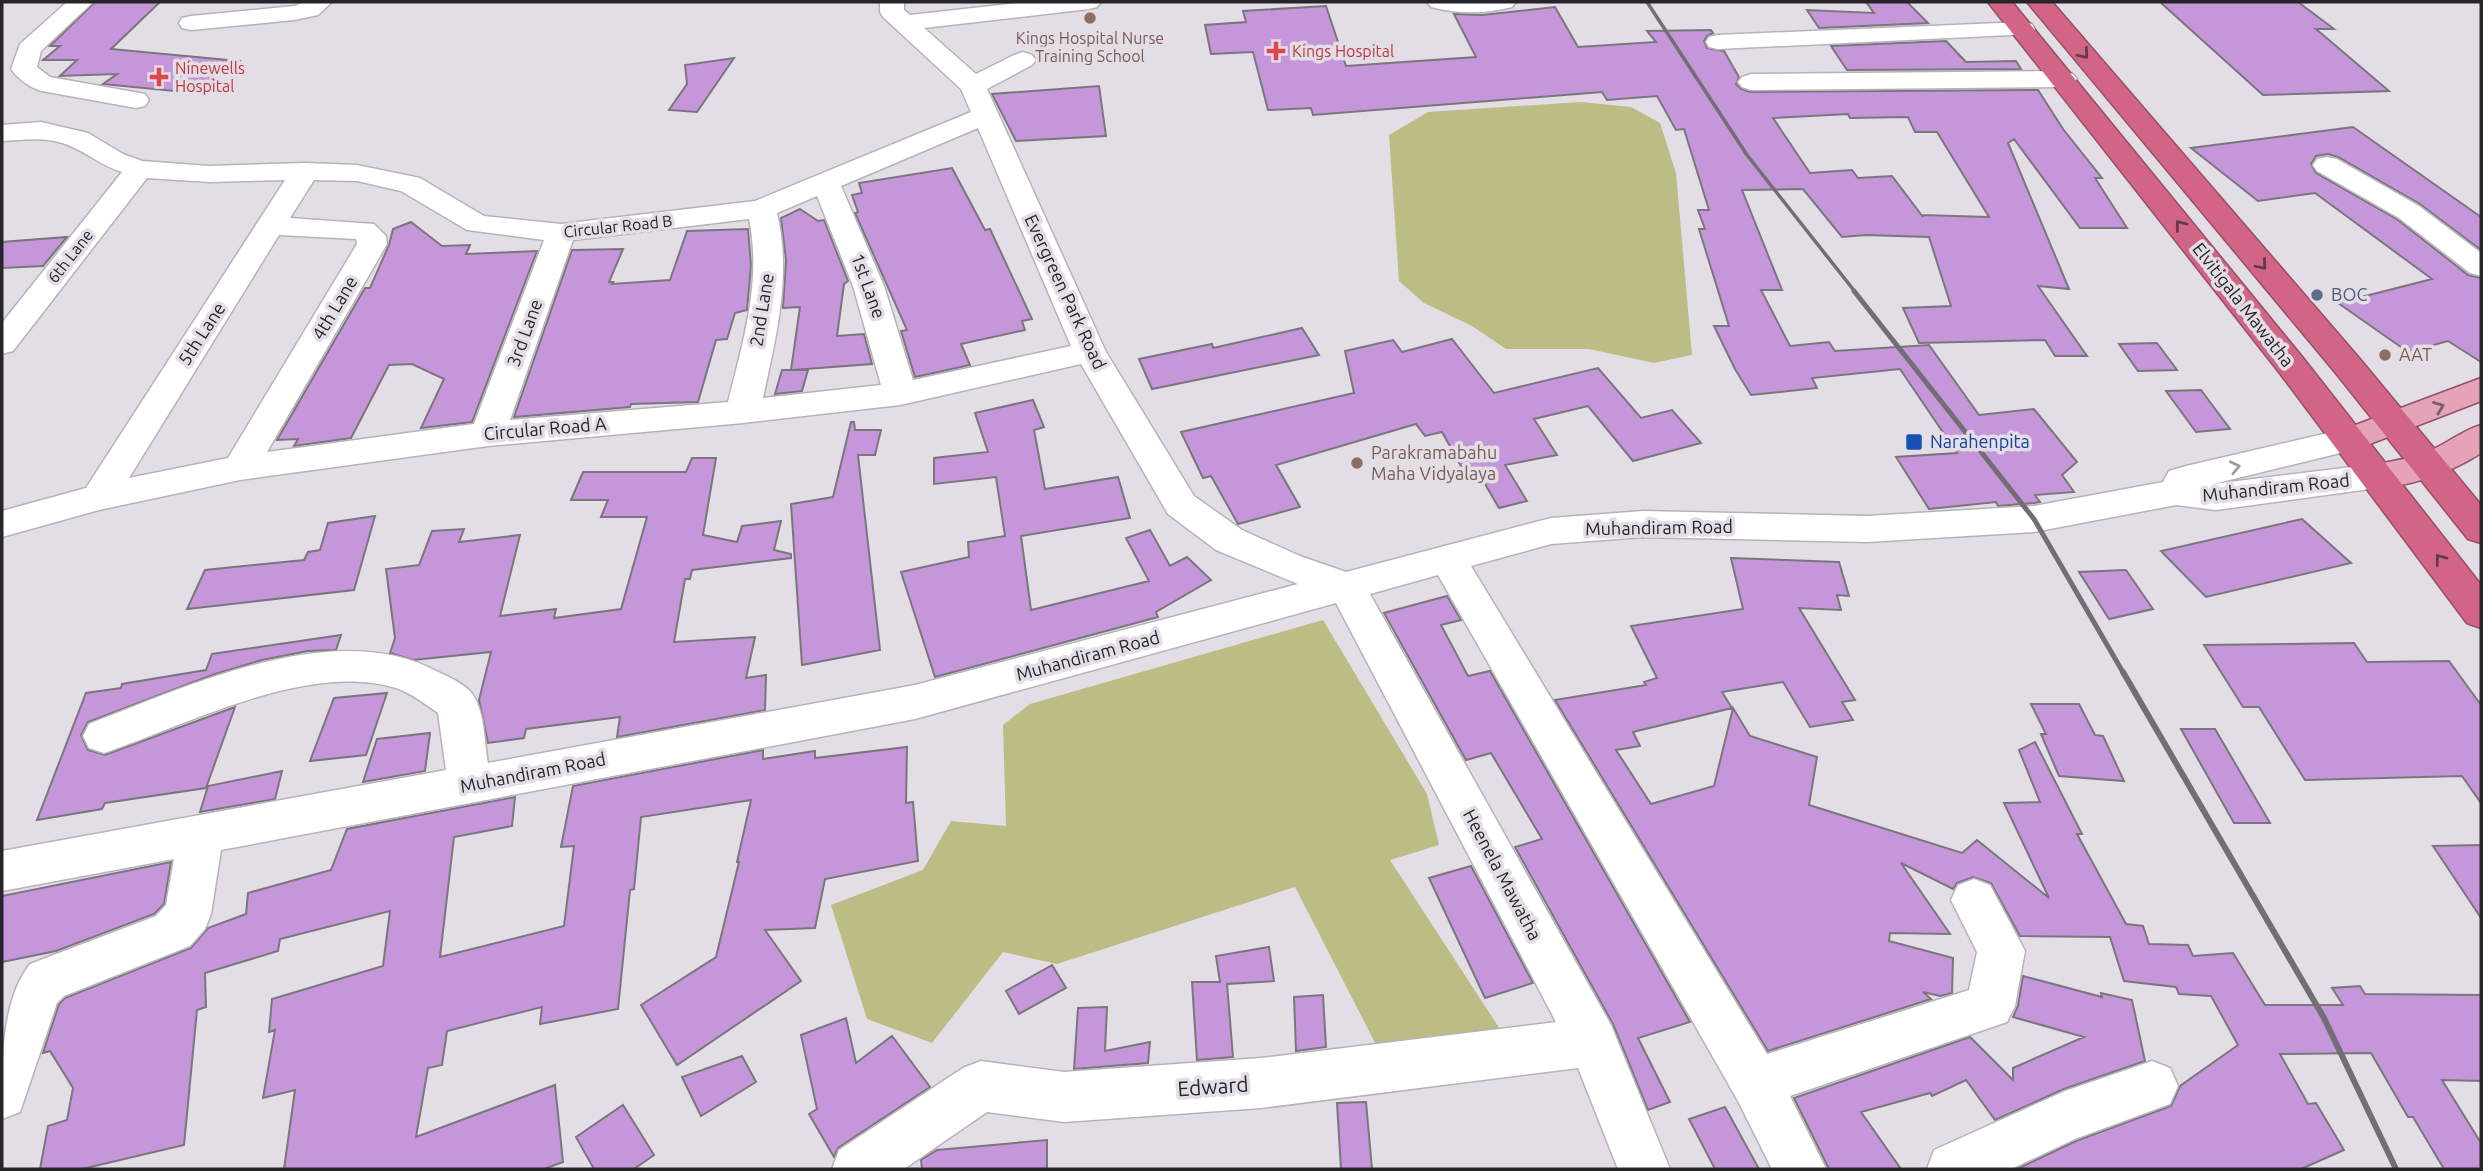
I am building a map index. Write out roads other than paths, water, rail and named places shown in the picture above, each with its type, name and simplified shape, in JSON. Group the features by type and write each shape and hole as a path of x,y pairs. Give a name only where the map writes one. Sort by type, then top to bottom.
{"highway":[{"name":"Elvitigala Mawatha","path":"2000,2 2349,440 2481,613"},
{"path":"2039,2 2396,423 2481,530"}],"main road":[{"path":"2349,440 2481,389"},
{"path":"2377,476 2429,465 2455,454 2481,437"}],"street":[{"path":"2,69 81,2"},
{"path":"209,2 191,23 294,13 309,10 320,2"},
{"name":"Evergreen Park Road","path":"892,2 892,12 906,23 978,101 1090,352 1181,505 1229,540 1287,566 1347,586"},
{"path":"906,23 1089,2"},
{"path":"1439,2 1458,6 1504,2"},
{"path":"1718,42 2023,29"},
{"path":"29,48 24,69 42,83 136,100"},
{"name":"Circular Road B","path":"2,133 41,130 78,139 113,160 139,169 209,174 305,171 357,173 410,184 477,224 561,233 761,209 825,183 978,101 1023,60"},
{"path":"1751,82 2064,79"},
{"path":"2327,164 2409,212 2481,267"},
{"name":"6th Lane","path":"2,344 139,169"},
{"name":"5th Lane","path":"99,496 305,171"},
{"name":"1st Lane","path":"825,183 846,225 874,302 900,394"},
{"name":"2nd Lane","path":"743,412 770,281 768,228 761,209"},
{"name":"4th Lane","path":"240,468 372,244 371,236 364,230 271,226"},
{"name":"3rd Lane","path":"488,434 561,233"},
{"name":"Circular Road A","path":"2,524 99,496 240,468 488,434 743,412 900,394 1090,352"},
{"name":"Muhandiram Road","path":"2176,492 2182,480 2349,440"},
{"name":"Muhandiram Road","path":"2,871 915,702 1446,557 1551,531 1643,524 1867,529 2007,521 2034,519 2176,492 2216,497 2377,476"},
{"path":"1446,557 1756,1083 1800,1169"},
{"name":"Heenela Mawatha","path":"1347,586 1593,1042 1644,1169"},
{"path":"104,736 229,689 276,676 335,668 379,667 406,674 457,704 470,784"},
{"path":"2,1094 37,990 47,980 173,931 183,923 188,914 201,834"},
{"path":"1756,1083 1990,1006 2001,951 1974,900"},
{"name":"Edward","path":"858,1169 981,1086 1064,1097 1261,1083 1593,1042"},
{"path":"1953,1169 2065,1117 2152,1086"}],"railway":[{"path":"1647,2 1747,155 1856,293"},
{"path":"1854,291 2034,519 2124,674"},
{"path":"2123,672 2324,1018 2396,1169"}],"place":[{"name":"Kings Hospital Nurse Training School","path":"1090,18"},
{"name":"Kings Hospital","path":"1276,51"},
{"name":"Ninewells Hospital","path":"159,77"},
{"name":"BOC","path":"2317,295"},
{"name":"AAT","path":"2385,355"},
{"name":"Narahenpita","path":"1914,442"},
{"name":"Parakramabahu Maha Vidyalaya","path":"1357,463"}]}
